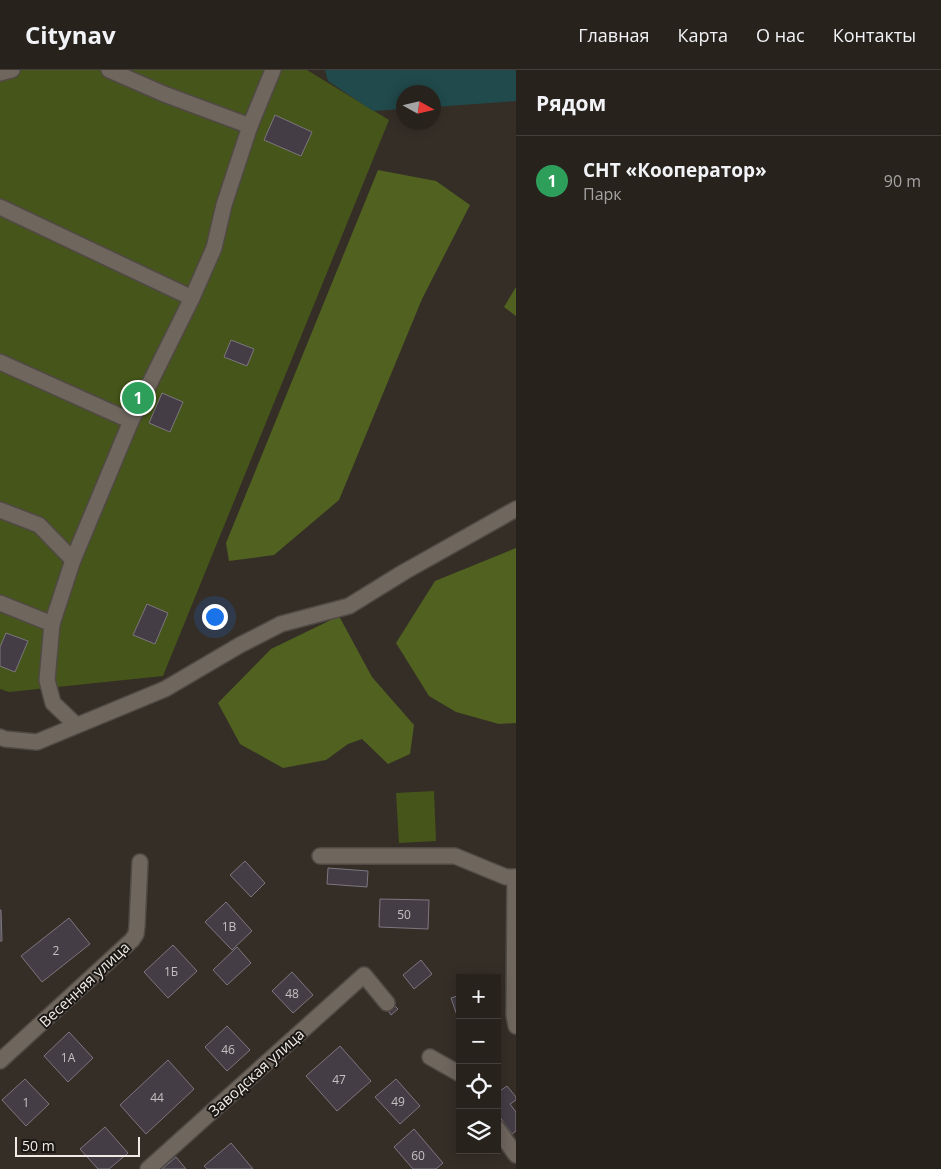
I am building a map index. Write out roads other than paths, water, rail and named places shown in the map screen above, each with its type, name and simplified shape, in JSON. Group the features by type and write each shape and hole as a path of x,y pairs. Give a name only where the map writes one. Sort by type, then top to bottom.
{"street":[{"path":"0,73 12,70"},
{"path":"109,70 164,94 250,126"},
{"path":"76,725 53,703 47,680 52,624 72,560 131,421 192,298 214,248 224,205 250,126 273,70"},
{"path":"0,207 192,298"},
{"path":"0,362 131,421"},
{"path":"0,737 37,742 165,689 240,645 281,624 349,606 397,576 516,509"},
{"path":"0,510 38,525 72,560"},
{"path":"0,603 52,624"},
{"path":"320,856 455,856 506,877 516,877 514,1015 516,1026"},
{"name":"Весенняя улица","path":"0,1061 132,940 138,926 140,862"},
{"name":"Заводская улица","path":"148,1169 364,976 387,1003"},
{"path":"430,1057 456,1072"},
{"path":"501,1133 516,1154"}],"water":[{"path":"325,70 516,70 516,101 441,106 441,85 396,85 396,109 373,111 328,81"}],"place":[{"name":"СНТ «Кооператор»","path":"138,398"}]}
